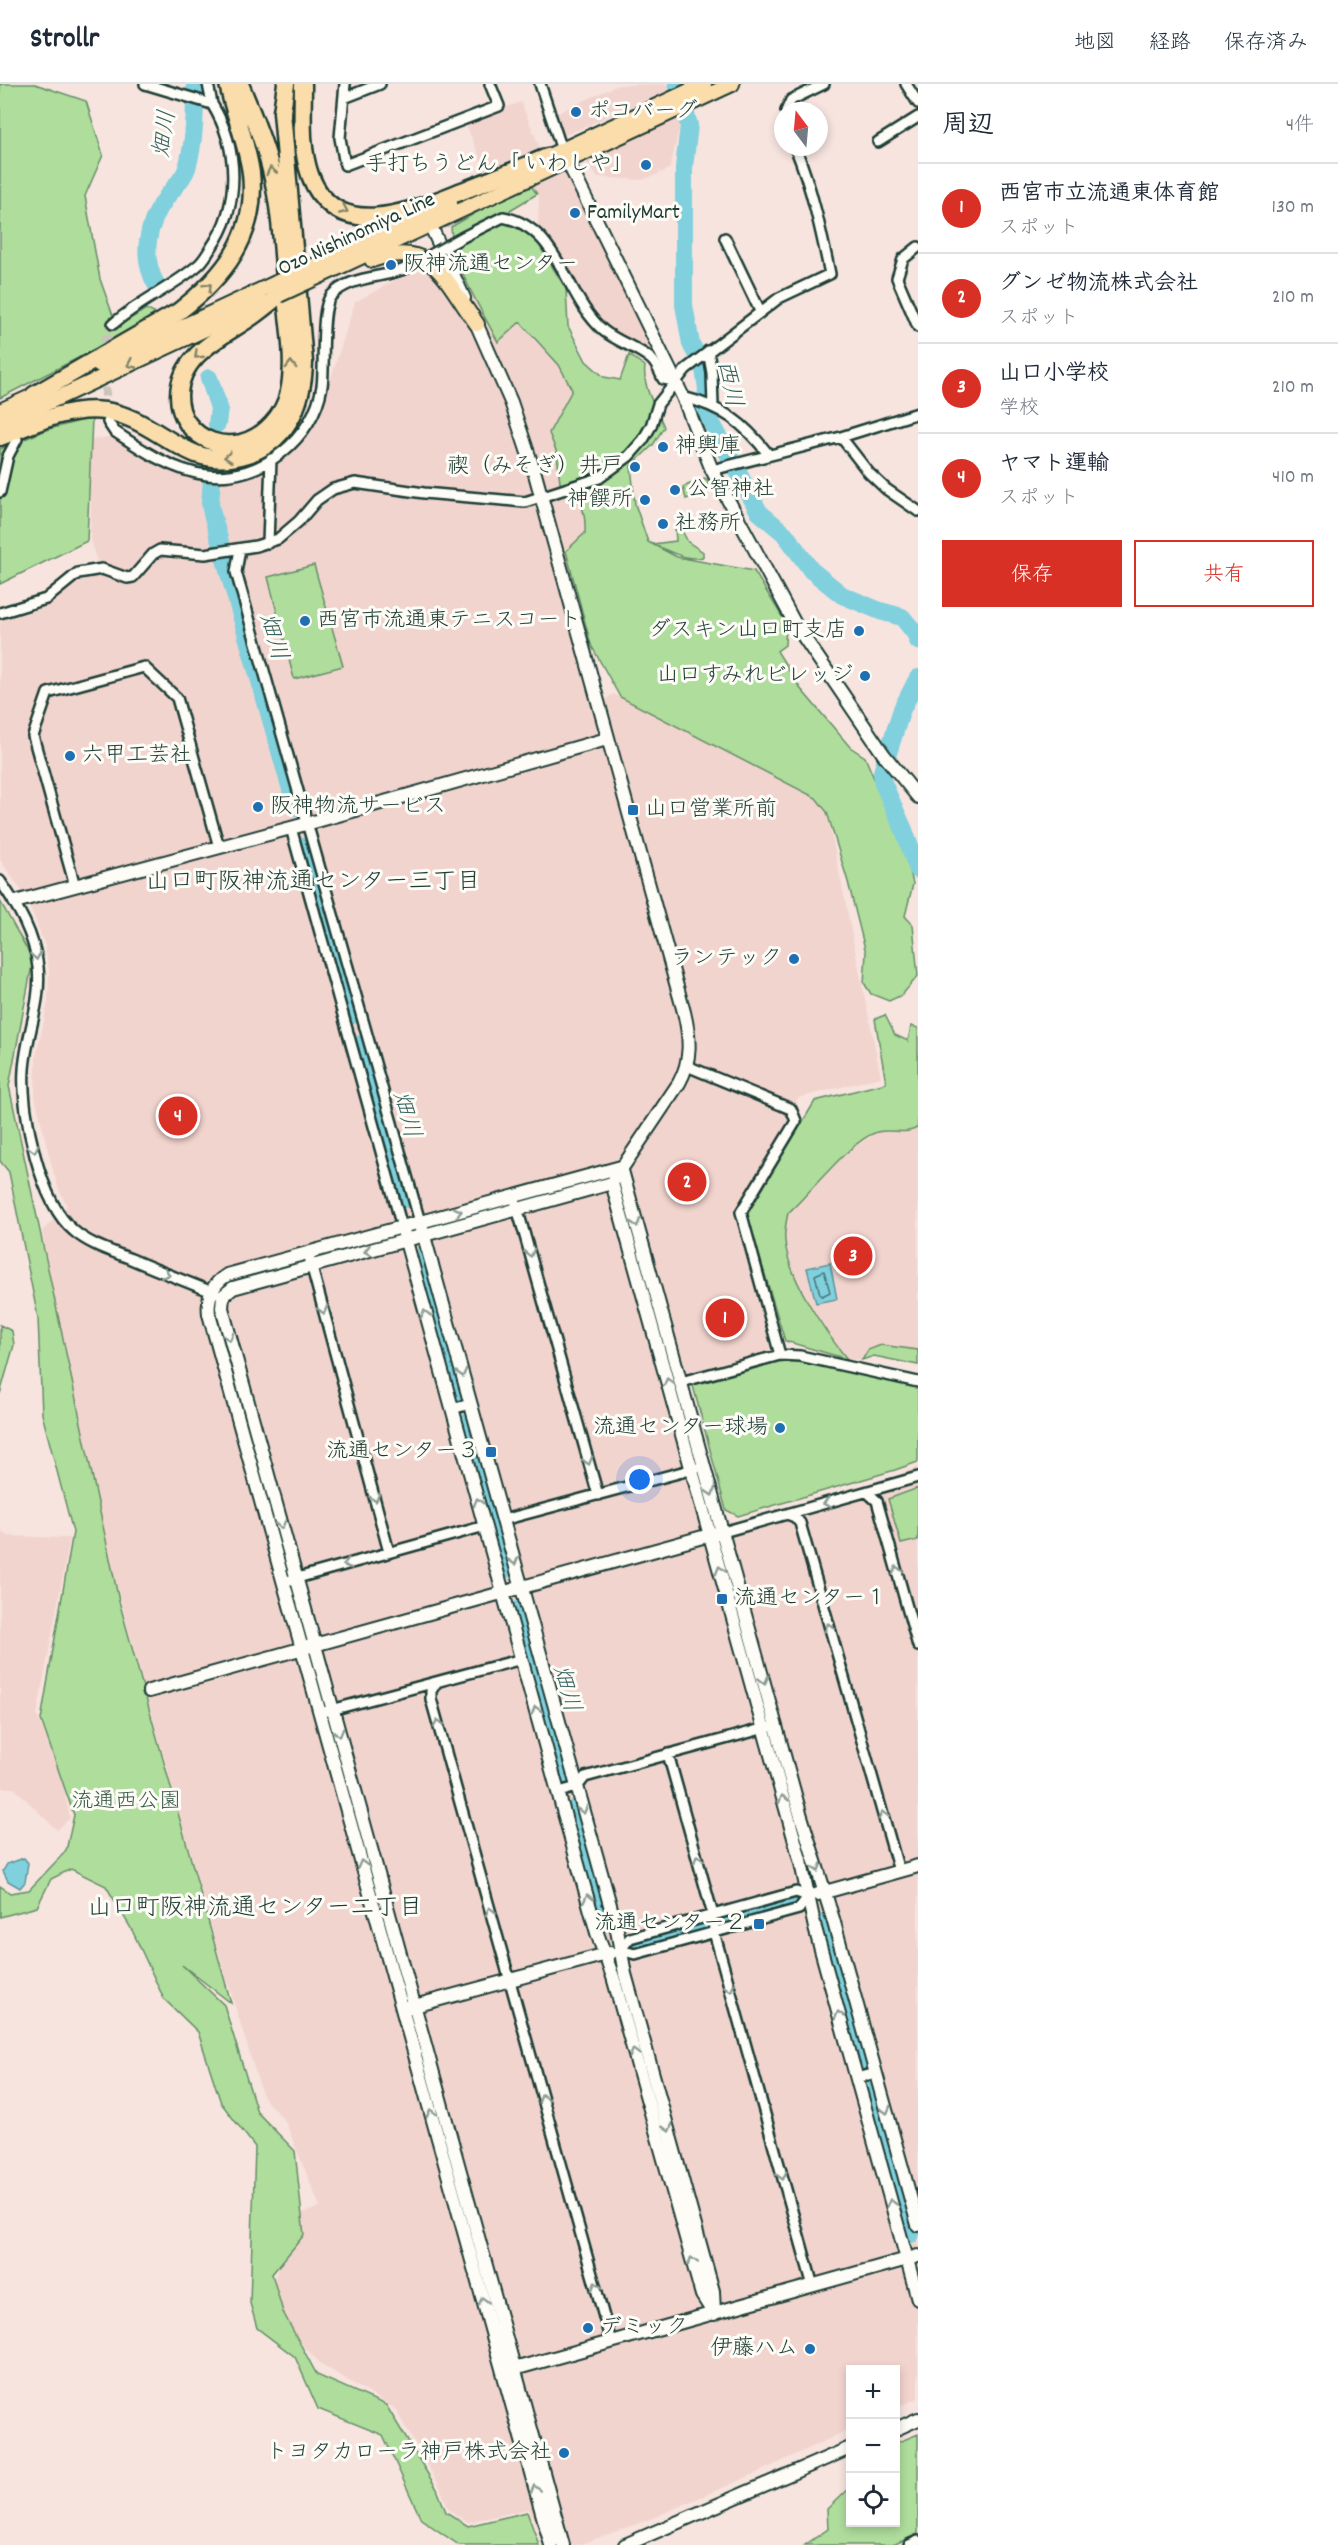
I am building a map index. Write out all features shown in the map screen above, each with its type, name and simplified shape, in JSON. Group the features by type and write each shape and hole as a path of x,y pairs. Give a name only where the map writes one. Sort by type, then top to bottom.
{"highway":[{"path":"34,395 178,312 198,297 227,265 247,226 251,186 247,152 228,84"},
{"path":"240,84 264,144 277,200 290,339 291,381 286,404 264,432 243,442 221,444 210,441 193,430 182,413 179,393 185,371 209,345 278,289"},
{"path":"0,437 46,419 82,411 116,413 142,423 198,455 223,459 259,450 285,428 293,416 302,392 304,362 282,112 286,84"},
{"path":"303,84 304,149 311,177 324,198 339,209 357,216 384,217 412,210 558,156"},
{"path":"17,439 46,419"}],"main road":[{"name":"Ozo Nishinomiya Line","path":"690,98 704,84"},
{"name":"Ozo Nishinomiya Line","path":"0,425 558,156 690,98 732,84"},
{"path":"306,276 391,254 417,255 435,267 477,324"},
{"name":"Ozo Nishinomiya Line","path":"0,411 278,289"}],"street":[{"path":"145,84 212,104"},
{"path":"113,324 199,265 215,242 227,218 234,175 229,146 221,119 212,104 208,84"},
{"path":"345,84 340,138 345,165 499,106 490,84"},
{"path":"344,98 380,84"},
{"path":"540,84 558,156 675,381 712,470 795,624 888,760 918,797"},
{"path":"790,102 824,84"},
{"path":"906,84 918,103"},
{"path":"878,142 918,117"},
{"path":"0,613 46,599 78,573 102,569 127,578 133,577 153,554 160,550 205,554 268,543 278,539 299,521 317,500 333,489 355,483 424,493 525,502 599,478 628,456 643,440 651,426 658,404 675,381 695,362 779,298 830,274 820,226 799,156"},
{"path":"108,422 114,431 174,467 206,475 221,476 236,473 271,459 294,443 312,417 318,402 323,369 326,308 331,295 362,280 406,268 502,217 534,229 565,271 591,318 604,331 650,358 663,379 675,381"},
{"path":"427,220 512,402 684,1012 689,1041 687,1066 679,1083 612,1183 698,1468 723,1532 808,1896 857,2078 912,2258 918,2299"},
{"path":"725,238 760,311"},
{"path":"918,247 903,259 897,278 918,327"},
{"path":"706,353 712,374 708,405"},
{"path":"683,398 708,405 736,419 769,455"},
{"path":"712,470 841,437 918,413"},
{"path":"841,437 869,473 886,489 918,511"},
{"path":"0,492 4,466 17,439"},
{"path":"268,543 271,459"},
{"path":"240,549 236,572 367,1029 617,1930 647,2075 678,2189 713,2291 714,2314"},
{"path":"75,886 33,736 48,693 144,667 177,698 219,847"},
{"path":"15,902 291,828 607,739"},
{"path":"291,828 604,1954 647,2075"},
{"path":"0,880 15,902 30,932 38,968 37,1003 24,1069 24,1088 28,1124 51,1200 65,1222 85,1239 223,1296"},
{"path":"348,1034 367,1029"},
{"path":"687,1066 791,1109 795,1114 796,1121 741,1212 780,1355"},
{"path":"290,1580 222,1308 223,1296 233,1288 424,1236 621,1167"},
{"path":"621,1167 681,1382 710,1535 824,1892 918,2225"},
{"path":"551,2545 509,2371 309,1648 209,1314 210,1292 227,1275 420,1222 612,1183"},
{"path":"516,1203 598,1495"},
{"path":"308,1253 389,1552"},
{"path":"681,1382 780,1355 800,1356 918,1383"},
{"path":"452,1409 470,1404"},
{"path":"502,1520 698,1468"},
{"path":"149,1691 918,1477"},
{"path":"867,1492 878,1501 918,1647"},
{"path":"787,1515 795,1517 800,1523 898,1871"},
{"path":"290,1580 485,1526"},
{"path":"326,1711 522,1659"},
{"path":"436,1683 430,1691 431,1699 612,2342"},
{"path":"559,1792 577,1787 585,1777 770,1726"},
{"path":"668,1754 713,1915 714,1932 813,2286"},
{"path":"620,1950 630,1938 796,1892 808,1896 918,1866"},
{"path":"409,2008 604,1954 620,1950 635,1954 799,1909 808,1896"},
{"path":"857,2078 876,2073"},
{"path":"509,2371 912,2258"},
{"path":"509,2371 563,2545"},
{"path":"900,2427 918,2419"},
{"path":"625,2545 846,2450"},
{"path":"909,2545 918,2541"}],"shaded area":[{"path":"666,84 669,90 561,137 555,114 618,85"},
{"path":"521,102 540,148 485,170 465,122"},
{"path":"678,119 680,125 670,168 660,173 658,170 659,174 641,180 597,177 585,161"},
{"path":"565,172 652,350 648,353 602,324 538,225 539,197 533,186"},
{"name":"阪神流通センター","path":"455,254 498,341 519,322 559,365 572,390 549,433 557,453 560,483 575,492 586,517 585,533 566,551 605,700 613,694 620,697 816,798 827,812 881,1077 798,1098 791,1118 734,1210 771,1348 767,1355 685,1376 726,1520 736,1522 875,1484 918,1467 918,2398 900,2406 900,2365 846,2365 846,2431 648,2520 578,2545 543,2545 529,2509 468,2522 449,2510 440,2487 395,2409 321,2364 290,2333 272,2286 297,2215 320,2207 285,2121 263,2097 215,1941 125,1617 78,1437 42,1231 67,1206 52,1167 35,1097 36,1057 48,1002 49,971 45,946 35,919 21,890 0,860 0,619 34,611 56,599 73,583 102,565 96,559 90,539 91,499 81,460 93,439 109,437 181,474 220,481 254,472 288,456 317,422 355,302 423,265"},
{"path":"918,1127 918,1350 881,1345 868,1350 862,1360 847,1359 830,1338 792,1273 784,1240 787,1213 807,1196 831,1168 854,1147 878,1132 913,1131"},
{"path":"0,1524 7,1536 70,1538 37,1715 62,1780 70,1818 57,1830 14,1788 0,1788"}],"green space":[{"path":"0,84 35,84 86,101 103,155 85,196 100,279 117,327 146,309 156,314 123,335 0,398"},
{"path":"524,185 532,187 537,194 510,210 511,223 531,232 566,289 568,326 586,361 604,377 620,380 629,355 645,366 648,390 664,427 653,445 631,466 635,504 648,542 677,557 754,571 786,623 785,645 777,651 800,688 850,747 865,757 907,857 913,884 905,916 913,925 918,976 902,995 889,1001 871,994 864,983 866,953 848,882 827,812 816,798 620,697 591,645 566,551 585,533 583,510 573,493 560,483 557,453 549,433 572,390 559,365 520,322 498,342 468,286 456,256 453,241 451,227"},
{"path":"92,418 87,541 0,584 0,449 49,429"},
{"path":"704,478 707,479 710,490 686,499 683,487"},
{"path":"680,527 688,542 703,552 703,557 690,558 653,544 676,541 675,528"},
{"name":"西宮市流通東テニスコート","path":"314,565 343,666 294,679 268,577"},
{"name":"流通西公園","path":"0,901 33,960 9,1086 119,1601 231,2003 182,1965 224,2005 257,2112 295,2151 304,2235 272,2274 283,2312 317,2375 386,2405 437,2489 446,2512 468,2526 527,2512 539,2545 459,2545 421,2519 383,2435 318,2409 295,2357 257,2328 250,2303 255,2147 221,2103 198,2032 164,1999 132,1930 106,1886 71,1869 51,1879 37,1907 0,1917 0,1886 10,1893 29,1890 66,1851 74,1815 41,1720 73,1532 42,1414 38,1318 9,1172 0,1161"},
{"path":"885,1015 895,1035 908,1041 911,1026 918,1028 918,1127 909,1131 877,1132 866,1137 843,1156 788,1213 785,1227 788,1256 800,1287 818,1319 847,1359 785,1341 747,1215 815,1101 886,1083 875,1019"},
{"path":"0,1325 12,1331 14,1345 0,1394"},
{"path":"881,1345 918,1350 918,1365 874,1356 862,1360 868,1350"},
{"path":"783,1358 918,1385 918,1462 738,1516 726,1510 692,1382"},
{"path":"918,1488 918,1540 901,1544 888,1499"},
{"path":"918,2434 918,2534 893,2545 805,2545 828,2529 827,2509 846,2491 846,2527 900,2527 900,2441"}],"water":[{"path":"830,1263 837,1299 816,1303 807,1268"},
{"path":"24,1858 28,1863 25,1882 20,1888 8,1881 3,1871 7,1864"}],"waterway":[{"name":"畑川","path":"157,286 147,252 150,230 159,208 187,168 193,137 195,84"},
{"name":"西川","path":"677,84 689,125 684,168 684,305 691,344 704,369 707,389 705,408 708,416 759,512 785,534 811,570 842,595 880,611 902,617 915,633 918,641"},
{"name":"畑川","path":"209,378 219,408 217,424"},
{"name":"畑川","path":"212,479 210,503 212,514 296,807"},
{"name":"西川","path":"918,678 902,709 882,772 883,783 904,830 918,870"},
{"name":"畑川","path":"306,846 353,1015"},
{"name":"畑川","path":"361,1044 404,1199"},
{"name":"畑川","path":"420,1258 458,1393"},
{"name":"畑川","path":"466,1423 506,1569"},
{"name":"畑川","path":"518,1610 565,1780"},
{"name":"畑川","path":"573,1810 604,1923"},
{"name":"畑川","path":"731,1920 790,1903"},
{"name":"畑川","path":"825,1922 863,2061"},
{"name":"畑川","path":"643,1945 702,1928"},
{"name":"畑川","path":"872,2091 911,2234"}],"tunnel":[{"path":"103,357 107,334 113,324"},
{"path":"104,374 107,414"}],"place":[{"name":"ポコバーグ","path":"576,112"},
{"name":"手打ちうどん「 いわしや」","path":"646,165"},
{"name":"FamilyMart","path":"575,213"},
{"name":"阪神流通センター","path":"391,265"},
{"name":"神輿庫","path":"663,447"},
{"name":"禊（みそぎ）井戸","path":"635,467"},
{"name":"公智神社","path":"675,490"},
{"name":"神饌所","path":"645,500"},
{"name":"社務所","path":"663,524"},
{"name":"西宮市流通東テニスコート","path":"305,621"},
{"name":"ダスキン山口町支店","path":"859,631"},
{"name":"山口すみれビレッジ","path":"865,676"},
{"name":"六甲工芸社","path":"70,756"},
{"name":"阪神物流サービス","path":"258,807"},
{"name":"山口営業所前","path":"633,810"},
{"name":"ランテック","path":"794,959"},
{"name":"ヤマト運輸","path":"178,1116"},
{"name":"グンゼ物流株式会社","path":"687,1182"},
{"name":"山口小学校","path":"853,1256"},
{"name":"西宮市立流通東体育館","path":"725,1318"},
{"name":"流通センター球場","path":"780,1428"},
{"name":"流通センター３","path":"491,1452"},
{"name":"流通センター１","path":"722,1599"},
{"name":"流通センター２","path":"759,1924"},
{"name":"デミック","path":"588,2328"},
{"name":"伊藤ハム","path":"810,2349"},
{"name":"トヨタカローラ神戸株式会社","path":"564,2453"}],"district":[{"name":"山口町阪神流通センター三丁目","path":"313,883"},
{"name":"山口町阪神流通センター二丁目","path":"255,1909"}]}
